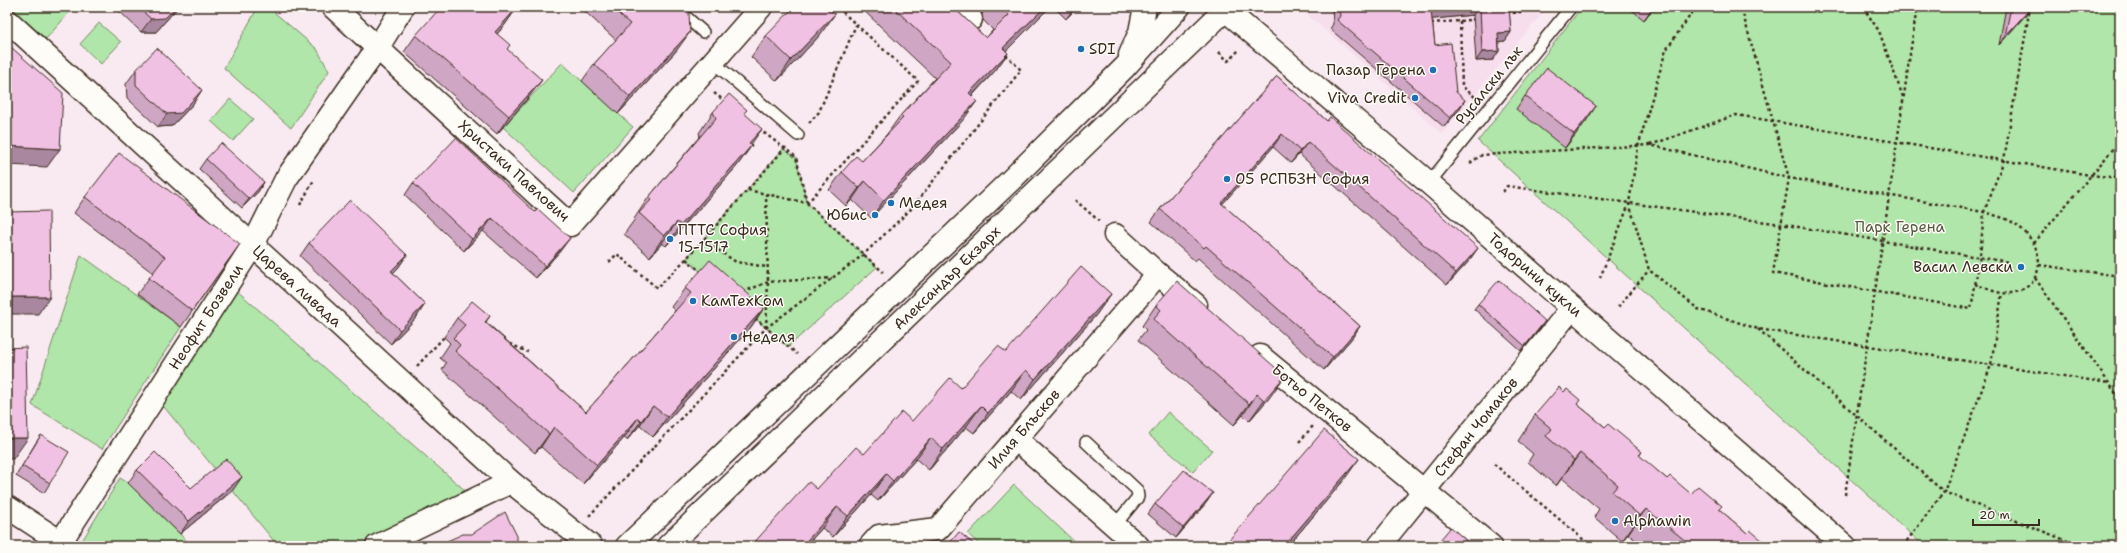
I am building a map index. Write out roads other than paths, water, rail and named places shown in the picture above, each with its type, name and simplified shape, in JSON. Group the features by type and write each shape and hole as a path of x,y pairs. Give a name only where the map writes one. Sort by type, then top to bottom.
{"street":[{"name":"Христаки Павлович","path":"333,7 570,225 761,7"},
{"name":"Неофит Бозвели","path":"62,544 253,245 286,180 378,47 403,7"},
{"path":"1125,67 1140,32 1145,7"},
{"name":"Александър Екзарх","path":"627,546 1012,179 1125,67 1180,7"},
{"name":"Александър Екзарх","path":"668,546 1225,8"},
{"name":"Тодорини кукли","path":"1225,8 1429,183 1845,546"},
{"name":"Царева ливада","path":"7,20 511,482 591,546"},
{"path":"1115,235 1158,274 1212,318"},
{"name":"Илия Блъсков","path":"870,546 879,536 938,529 1158,274"},
{"name":"Стефан Чомаков","path":"1379,546 1572,308"},
{"name":"Ботьо Петков","path":"1242,342 1425,490 1491,546"},
{"path":"1016,439 1138,546"},
{"path":"376,546 511,482"},
{"path":"7,507 62,544"}],"lane":[{"path":"675,7 703,32"},
{"name":"Русалски лък","path":"1429,183 1571,7"},
{"path":"713,62 798,135"},
{"path":"1086,442 1137,490 1138,497 1115,525"}],"place":[{"name":"SDI","path":"1081,49"},
{"name":"Пазар Герена","path":"1433,70"},
{"name":"Viva Credit","path":"1415,98"},
{"name":"05 РСПБЗН София","path":"1227,179"},
{"name":"Медея","path":"891,203"},
{"name":"Юбис","path":"875,215"},
{"name":"ПТТС София 15-1517","path":"670,239"},
{"name":"Васил Левски","path":"2021,267"},
{"name":"КамТехКом","path":"693,301"},
{"name":"Неделя","path":"734,337"},
{"name":"Alphawin","path":"1615,521"}],"park label":[{"name":"Парк Герена","path":"1900,227"}]}
